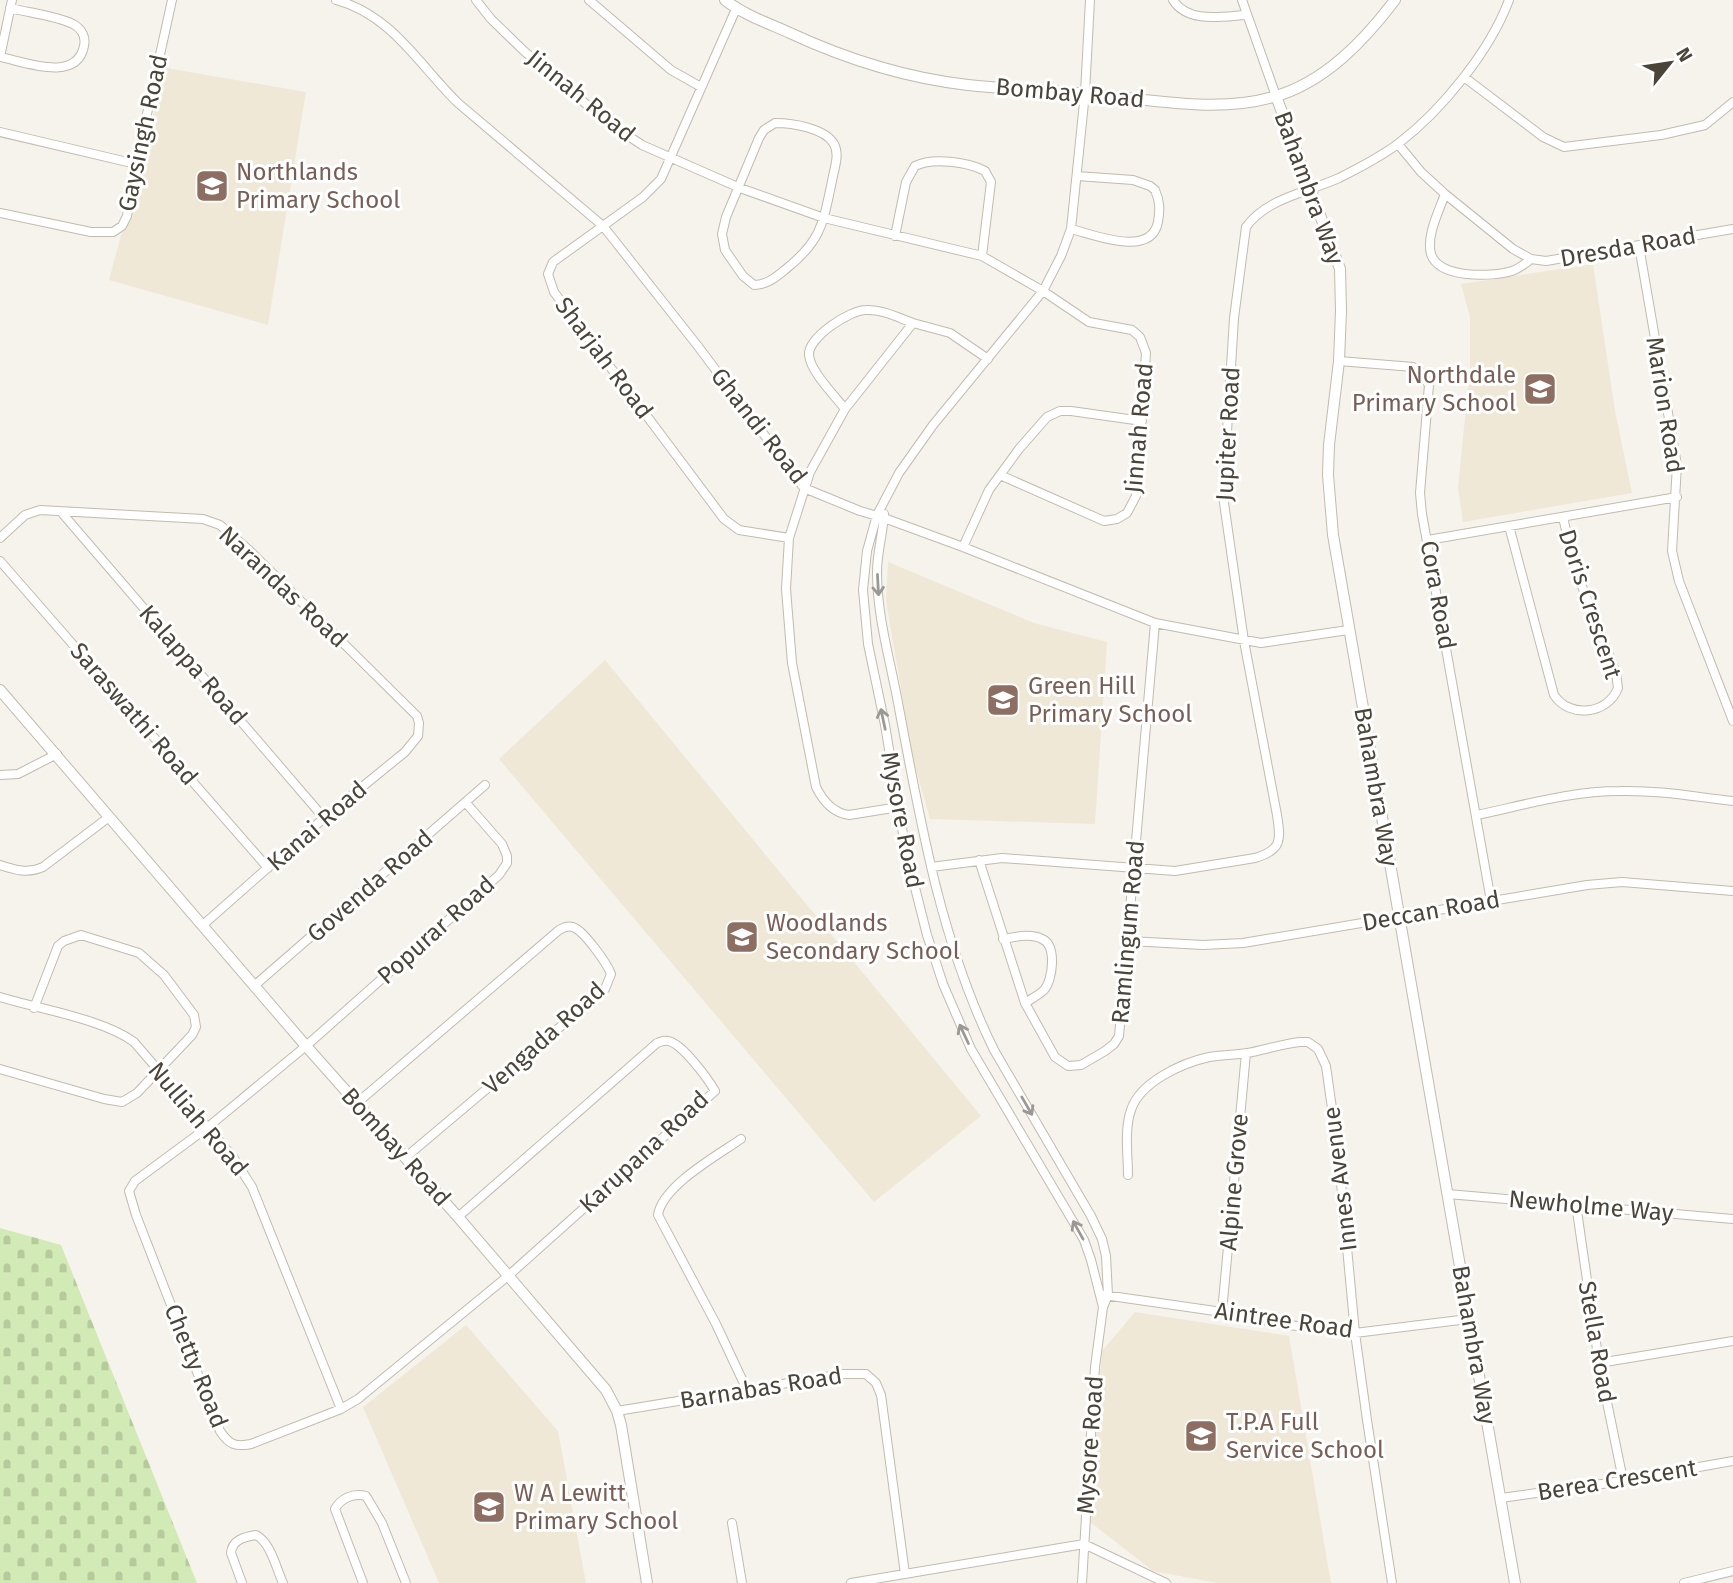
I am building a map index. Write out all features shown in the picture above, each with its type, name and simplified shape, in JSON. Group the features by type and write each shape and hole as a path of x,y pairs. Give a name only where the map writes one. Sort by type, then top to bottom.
{"street":[{"name":"Gaysingh Road","path":"0,212 91,232 113,232 122,226 127,216 172,0"},
{"name":"Ghandi Road","path":"336,0 354,6 386,26 407,45 438,84 458,103 603,226 697,345 804,488 1155,623 1261,643 1348,629"},
{"name":"Jinnah Road","path":"476,0 511,38 625,135 740,188 824,218 982,256 1044,291 1089,321 1132,330 1140,337 1146,353 1142,421 1136,496 1127,513 1117,519 1104,521 1000,475"},
{"path":"589,0 671,70 701,87"},
{"name":"Bombay Road","path":"725,0 736,9 855,59 921,78 966,85 1209,104 1238,104 1276,96 1334,65 1363,38 1395,0"},
{"name":"Mysore Road","path":"1090,0 1086,93 1071,229 1044,291 915,450 899,474 884,505 864,572 864,612 906,852 943,984 971,1049 1084,1240 1104,1295"},
{"path":"1173,0 1180,10 1195,16 1247,15"},
{"name":"Bahambra Way","path":"1242,0 1340,268 1342,311 1328,475 1333,536 1515,1583"},
{"name":"Jupiter Road","path":"1132,869 1175,871 1216,866 1265,855 1276,847 1279,840 1278,815 1244,641 1223,496 1234,318 1246,227 1260,211 1342,177 1398,144 1464,78 1495,30 1509,0"},
{"path":"11,4 75,25 84,35 82,55 76,63 64,68 0,57 11,4"},
{"name":"Sharjah Road","path":"736,9 671,157 654,187 566,251 549,268 549,280 554,292 724,519 738,530 789,538"},
{"path":"1464,78 1543,137 1564,147 1661,135 1705,125 1733,102"},
{"path":"788,123 817,132 831,140 837,151 824,218 807,252 774,279 754,285 743,276 722,243 723,226 759,138 769,125 788,123"},
{"path":"0,132 136,164"},
{"name":"Dresda Road","path":"1398,144 1421,172 1445,194 1513,249 1531,259 1546,261 1733,229"},
{"path":"895,236 906,181 915,166 928,162 970,165 985,171 991,182 982,256"},
{"path":"1071,229 1118,240 1142,242 1153,235 1160,206 1155,190 1150,186 1133,180 1077,176"},
{"path":"1445,194 1430,248 1432,256 1441,265 1482,276 1515,270 1531,259"},
{"name":"Marion Road","path":"1639,246 1677,465 1674,560 1679,581 1733,721"},
{"path":"845,409 811,362 810,349 813,342 848,315 859,311 875,311 950,333 988,359"},
{"path":"899,807 841,814 827,803 816,787 792,663 786,589 789,538 804,488 845,409 913,323"},
{"name":"Cora Road","path":"1339,361 1413,367 1426,378 1429,398 1420,494 1491,901"},
{"path":"963,547 980,507 1000,475 1038,425 1054,413 1071,411 1142,421"},
{"path":"1428,540 1677,497"},
{"name":"Narandas Road","path":"0,538 12,526 32,512 40,510 195,518 220,525 249,550 414,712 419,723"},
{"name":"Kalappa Road","path":"62,513 324,818"},
{"name":"Mysore Road","path":"881,517 877,556 879,602 931,867 952,945 994,1050 1091,1216 1102,1239 1107,1264 1090,1425 1082,1583"},
{"name":"Doris Crescent","path":"1509,526 1554,695 1565,708 1595,709 1611,700 1618,688 1616,673 1574,566 1563,517"},
{"name":"Saraswathi Road","path":"0,561 268,868"},
{"name":"Ramlingum Road","path":"979,860 1025,1003 1060,1062 1074,1066 1089,1060 1114,1044 1119,1036 1155,623"},
{"name":"Bombay Road","path":"0,690 606,1390 617,1411 647,1583"},
{"name":"Kanai Road","path":"204,924 324,818 405,752 418,736 419,723"},
{"path":"0,775 18,774 57,754"},
{"name":"Govenda Road","path":"254,986 485,785"},
{"path":"1477,815 1597,792 1644,792 1733,801"},
{"name":"Popurar Road","path":"306,1046 505,867 508,856 502,844 466,803"},
{"path":"0,865 19,871 35,871 109,817"},
{"path":"931,867 979,860 1030,860 1132,869"},
{"name":"Deccan Road","path":"1129,941 1224,945 1587,885 1622,882 1733,891"},
{"name":"Vengada Road","path":"357,1102 559,930 569,926 584,937 609,967 611,974 605,989 406,1157"},
{"path":"0,1069 117,1102 128,1100 159,1072 192,1035 196,1020 164,975 139,953 81,935 64,941 53,955 34,1007"},
{"path":"1003,939 1036,937 1050,945 1049,981 1045,989 1025,1003"},
{"name":"Nulliah Road","path":"0,997 114,1030 134,1042 238,1163 253,1187 341,1409"},
{"name":"Innes Avenue","path":"1128,1175 1128,1126 1131,1110 1143,1090 1192,1063 1207,1058 1308,1042 1318,1049 1323,1057 1338,1151 1355,1333 1392,1583"},
{"name":"Karupana Road","path":"458,1217 657,1043 674,1043 705,1077 715,1091 508,1276"},
{"name":"Chetty Road","path":"306,1046 208,1127 141,1175 129,1191 220,1431 231,1444 251,1444 341,1409 379,1383 508,1276"},
{"name":"Alpine Grove","path":"1222,1312 1246,1053"},
{"path":"741,1139 676,1186 661,1204 658,1215 722,1335 747,1390"},
{"name":"Newholme Way","path":"1448,1194 1576,1203 1733,1219"},
{"name":"Stella Road","path":"1576,1203 1598,1363 1623,1480"},
{"name":"Aintree Road","path":"1104,1295 1355,1333 1468,1319"},
{"path":"1598,1363 1733,1341"},
{"name":"Barnabas Road","path":"617,1411 851,1373 866,1374 872,1378 881,1395 905,1574"},
{"name":"Berea Crescent","path":"1501,1498 1733,1461"},
{"path":"363,1583 335,1510 343,1500 356,1495 366,1496 375,1507 406,1583"},
{"path":"732,1523 742,1583"},
{"path":"242,1583 232,1548 239,1540 256,1535 263,1540 283,1583"},
{"path":"851,1583 1084,1544 1167,1583"},
{"path":"1684,1583 1733,1571"}],"shaded area":[{"name":"Northlands Primary School","path":"166,68 306,92 268,325 109,280"},
{"name":"Northdale Primary School","path":"1593,264 1615,411 1632,493 1463,522 1458,488 1470,367 1470,317 1461,284"},
{"name":"Green Hill Primary School","path":"888,562 1034,623 1107,642 1095,824 930,819 913,759 886,601"},
{"name":"Woodlands Secondary School","path":"605,660 981,1116 874,1202 499,759"},
{"name":"T.P.A Full Service School","path":"1135,1312 1289,1336 1331,1583 1217,1583 1153,1571 1090,1522 1102,1351"},
{"name":"W A Lewitt Primary School","path":"466,1325 558,1431 586,1583 439,1583 363,1407"}],"green space":[{"path":"0,1228 61,1245 197,1583 0,1583"}],"place":[{"name":"Northlands Primary School","path":"212,186"},
{"name":"Northdale Primary School","path":"1540,389"},
{"name":"Green Hill Primary School","path":"1003,700"},
{"name":"Woodlands Secondary School","path":"742,937"},
{"name":"T.P.A Full Service School","path":"1201,1436"},
{"name":"W A Lewitt Primary School","path":"489,1507"}]}
